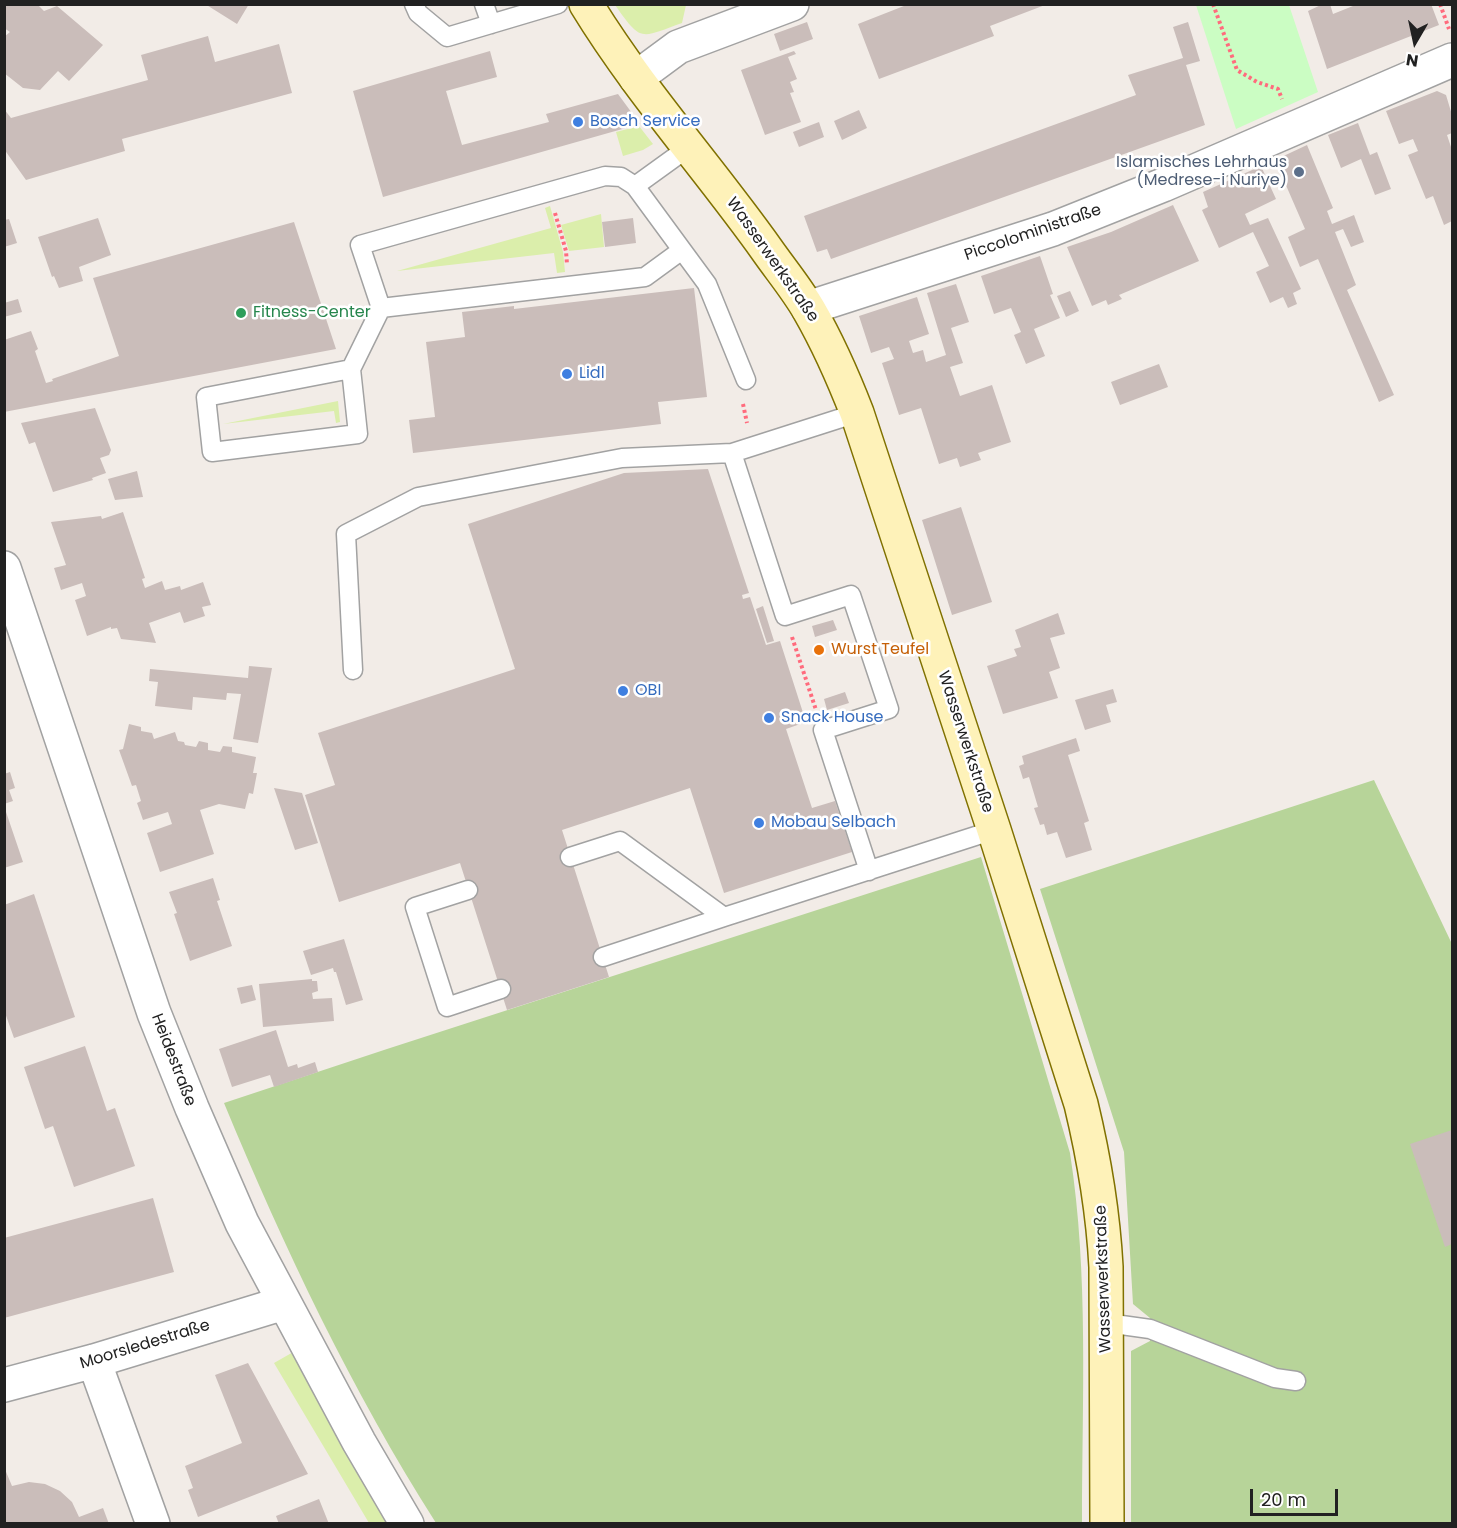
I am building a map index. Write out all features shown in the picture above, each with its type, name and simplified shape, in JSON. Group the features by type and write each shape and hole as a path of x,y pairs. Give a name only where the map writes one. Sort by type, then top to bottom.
{"main road":[{"name":"Wasserwerkstraße","path":"586,4 600,28 636,78 750,226 808,308 835,357 857,413 1082,1104 1104,1226 1107,1323 1107,1524"}],"street":[{"path":"636,78 678,47 792,4"},
{"name":"Piccoloministraße","path":"808,308 1053,228 1163,185 1294,127 1452,47"},
{"name":"Heidestraße","path":"7,584 154,1013 192,1108 242,1223 359,1442 407,1524"},
{"name":"Moorsledestraße","path":"4,1385 284,1303"},
{"path":"94,1360 153,1524"}],"lane":[{"path":"414,4 418,13 447,37 558,4"},
{"path":"484,4 491,24"},
{"path":"635,186 689,147"},
{"path":"351,369 206,397 212,452 358,434 351,369 381,308 360,245 605,176 621,177 635,186 707,284 746,380"},
{"path":"381,308 645,277 682,250"},
{"path":"353,670 346,534 418,497 622,458 732,453 857,413"},
{"path":"732,453 785,616 851,595 889,709 823,730 869,871"},
{"path":"603,957 994,830"},
{"path":"570,857 620,841 724,917"},
{"path":"468,890 415,907 447,1007 501,989"},
{"path":"1107,1323 1150,1329 1275,1378 1296,1381"}],"path":[{"path":"1213,4 1237,70 1257,82 1278,89 1294,127"},
{"path":"1440,4 1452,47"},
{"path":"549,192 566,251 570,286"},
{"path":"746,380 742,398 754,446"},
{"path":"785,616 823,730"}],"green space":[{"path":"615,5 686,5 682,23 658,32 643,34 631,26"},
{"path":"1196,5 1289,5 1318,92 1236,129"},
{"path":"639,126 653,144 643,150 623,156 616,132"},
{"path":"550,206 563,252 565,272 557,273 554,253 397,271 551,228 545,208"},
{"path":"601,214 604,247 569,251 561,225"},
{"path":"338,401 340,422 336,423 334,411 223,424"},
{"path":"1374,780 1452,944 1452,1523 1131,1523 1131,1351 1150,1341 1150,1318 1133,1304 1124,1152 1040,889"},
{"path":"981,857 1070,1153 1080,1245 1082,1292 1082,1523 436,1523 376,1422 321,1318 295,1265 224,1103"},
{"path":"295,1351 394,1523 369,1523 274,1363"}],"building":[{"path":"4,4 37,4 44,11 57,6 103,45 69,81 58,71 40,90 23,88 4,73 4,37 10,32 4,28"},
{"path":"205,4 249,4 237,24"},
{"path":"909,4 1045,5 990,26 994,36 879,79 858,24"},
{"path":"1323,4 1330,4 1333,14 1358,4 1431,4 1439,25 1327,69 1308,11"},
{"path":"807,22 813,39 780,51 774,34"},
{"path":"1188,22 1200,61 1186,65 1205,125 831,259 827,249 817,252 804,216 1136,95 1128,75 1183,58 1173,27"},
{"path":"208,36 215,62 279,44 292,93 122,139 125,151 26,180 4,149 4,109 11,118 148,80 141,55"},
{"path":"490,51 497,77 446,91 462,145 549,122 546,114 618,94 640,124 383,197 353,91"},
{"path":"794,51 796,54 788,57 797,79 790,82 794,92 790,93 801,122 765,135 741,70"},
{"path":"1437,91 1446,95 1452,115 1452,133 1447,135 1452,150 1452,221 1444,225 1433,196 1426,199 1408,155 1418,151 1413,139 1399,144 1386,111"},
{"path":"859,110 867,128 842,140 834,121"},
{"path":"819,122 824,137 799,147 793,132"},
{"path":"1358,123 1370,155 1377,152 1391,189 1375,195 1361,159 1341,168 1328,135"},
{"path":"1307,145 1333,208 1327,211 1332,224 1354,215 1364,242 1351,247 1343,229 1335,232 1356,285 1347,290 1394,395 1379,402 1318,259 1300,267 1288,237 1305,229 1275,160"},
{"path":"1261,166 1276,199 1245,214 1250,225 1268,218 1301,289 1293,293 1297,304 1288,308 1283,297 1270,303 1256,272 1269,266 1253,232 1219,248 1202,210 1208,207 1203,192"},
{"path":"1173,205 1199,261 1119,295 1122,299 1108,305 1106,300 1092,306 1067,247 1111,232"},
{"path":"98,218 111,255 79,267 83,281 59,288 54,276 52,277 38,237"},
{"path":"633,218 636,243 605,247 602,222"},
{"path":"9,219 17,243 4,247 4,220"},
{"name":"Fitness-Center","path":"294,222 336,349 4,412 4,340 31,331 46,383 119,356 93,278"},
{"path":"1040,256 1053,294 1050,295 1060,318 1034,329 1045,356 1026,364 1014,335 1021,332 1011,308 994,314 981,276"},
{"path":"956,284 969,322 951,328 963,363 950,367 960,396 992,385 1011,442 978,453 981,460 960,467 957,458 939,464 921,408 899,415 882,363 894,359 889,347 871,353 859,316 917,297 929,334 909,341 913,353 923,350 926,362 946,355 927,293"},
{"name":"Lidl","path":"694,288 707,397 658,402 661,424 413,453 409,420 435,417 426,342 465,337 462,312 514,306 514,309"},
{"path":"1070,291 1079,311 1066,317 1057,296"},
{"path":"18,299 22,312 4,317 4,303"},
{"path":"1159,364 1168,387 1120,405 1111,382"},
{"path":"95,408 111,450 109,455 100,458 106,473 92,478 93,480 53,492 35,442 29,444 21,423"},
{"name":"OBI","path":"708,469 749,593 742,595 743,599 750,597 766,645 780,641 806,722 786,729 812,808 835,801 852,852 724,893 690,788 562,830 609,977 507,1010 460,863 339,902 305,795 335,785 318,733 515,669 468,524 624,473"},
{"path":"137,471 143,497 115,500 108,479"},
{"path":"961,507 992,602 952,615 922,520"},
{"path":"123,512 145,578 142,579 145,588 162,581 165,590 180,586 181,590 203,582 211,605 202,607 205,616 184,623 180,612 149,623 156,643 121,639 117,628 111,629 111,627 87,636 75,600 86,596 82,583 61,590 54,568 66,565 51,522 101,516 102,519"},
{"path":"763,606 774,641 767,643 756,609"},
{"path":"1058,613 1065,634 1050,638 1060,668 1049,672 1058,698 1003,714 987,666 1017,656 1014,649 1021,647 1015,630"},
{"path":"833,620 837,630 815,637 812,626"},
{"path":"249,666 272,668 258,743 233,739 241,694 227,693 226,700 193,697 192,710 155,706 158,682 149,681 150,669 248,678"},
{"path":"1113,689 1117,702 1106,705 1111,722 1085,730 1075,700"},
{"path":"845,692 849,703 827,710 824,699"},
{"path":"129,724 141,727 141,731 152,733 154,739 175,732 178,741 184,742 185,745 196,747 199,741 208,743 208,750 220,752 223,746 232,747 232,752 256,757 253,773 257,773 253,794 249,793 245,809 219,804 200,810 214,854 160,872 147,833 172,824 168,812 143,820 137,803 141,801 136,785 132,786 119,750 123,749"},
{"path":"1076,738 1080,751 1068,755 1089,821 1084,823 1092,850 1066,858 1057,832 1047,835 1044,824 1040,825 1034,808 1038,807 1029,777 1023,779 1019,766 1024,764 1022,756"},
{"path":"10,772 15,788 9,790 13,801 4,804 4,774"},
{"path":"274,788 302,793 318,843 295,850"},
{"path":"4,806 23,862 4,868"},
{"path":"213,878 220,900 217,901 232,946 190,961 169,892"},
{"path":"34,894 75,1017 14,1038 4,1010 4,905"},
{"path":"344,939 363,1000 346,1005 333,968 311,975 303,951"},
{"path":"312,979 312,981 317,981 318,991 312,993 313,999 332,998 334,1021 263,1027 259,984"},
{"path":"252,985 256,1000 241,1004 237,988"},
{"path":"276,1030 288,1067 297,1064 298,1068 315,1062 318,1072 274,1087 270,1075 232,1087 219,1049"},
{"path":"85,1046 107,1111 115,1108 135,1166 74,1187 53,1126 45,1129 24,1067"},
{"path":"1452,1130 1452,1244 1445,1247 1410,1144"},
{"path":"153,1198 174,1272 4,1318 4,1238"},
{"path":"248,1363 308,1474 198,1517 188,1490 193,1488 185,1466 242,1443 215,1375"},
{"path":"4,1467 12,1486 29,1482 45,1484 60,1491 72,1502 79,1517 103,1508 109,1524 4,1524"},
{"path":"319,1499 329,1524 279,1524 276,1516"}],"place":[{"name":"Bosch Service","path":"578,122"},
{"name":"Islamisches Lehrhaus (Medrese-i Nuriye)","path":"1299,172"},
{"name":"Fitness-Center","path":"241,313"},
{"name":"Lidl","path":"567,374"},
{"name":"Wurst Teufel","path":"819,650"},
{"name":"OBI","path":"623,691"},
{"name":"Snack House","path":"769,718"},
{"name":"Mobau Selbach","path":"759,823"}]}
